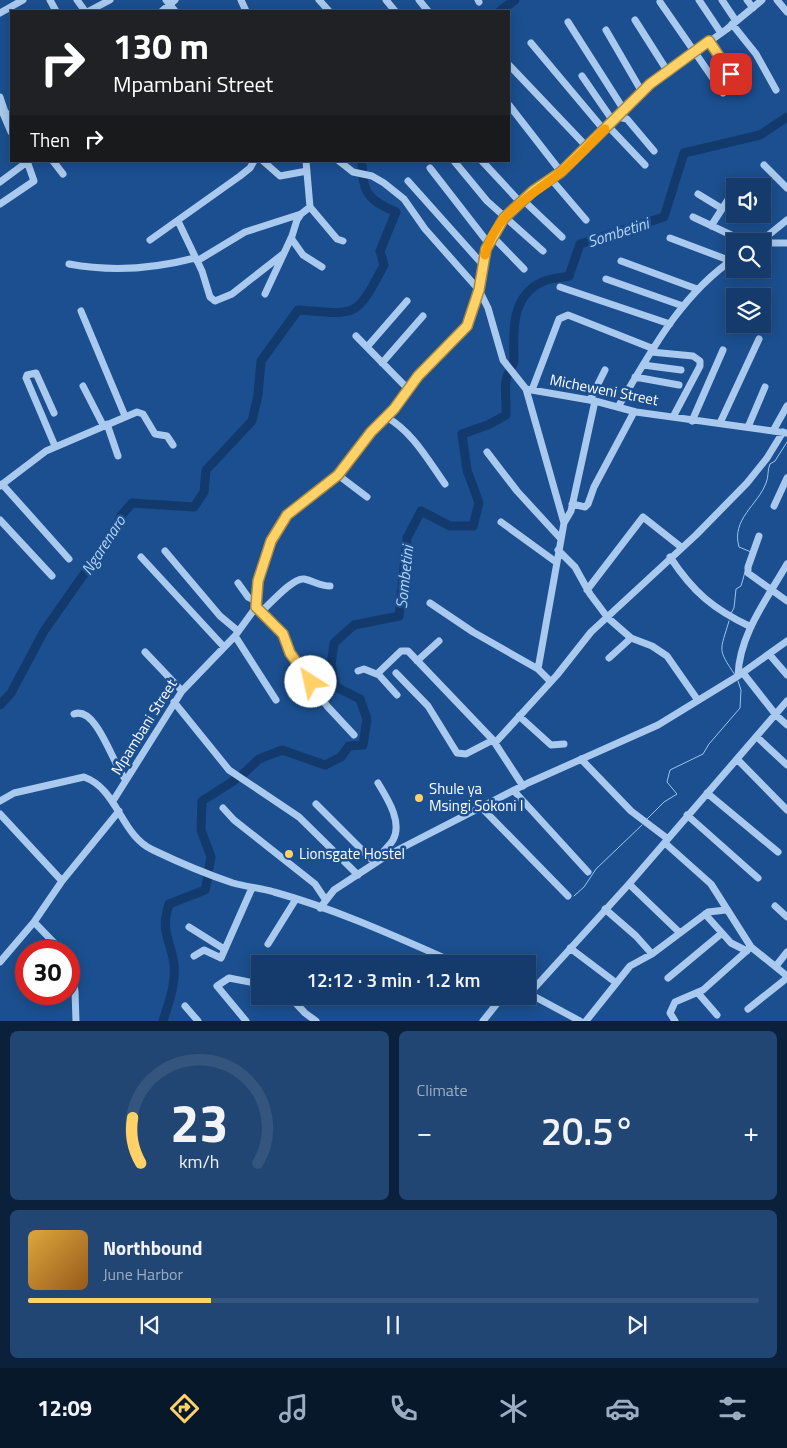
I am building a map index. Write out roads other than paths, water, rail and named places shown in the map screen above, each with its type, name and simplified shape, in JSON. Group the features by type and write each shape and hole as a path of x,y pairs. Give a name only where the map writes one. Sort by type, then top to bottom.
{"street":[{"path":"0,12 23,0"},
{"path":"91,10 110,0"},
{"path":"319,0 328,10"},
{"path":"419,0 427,10"},
{"path":"699,0 721,33"},
{"path":"722,0 734,23 756,54 776,90"},
{"path":"747,0 753,8"},
{"name":"Mpambani Street","path":"113,801 182,690 236,634 258,607 258,581 280,525 287,515 338,475 371,432 386,417 438,354 467,326 479,290 482,265 489,244 504,218 522,201 561,172 642,92 762,0"},
{"path":"777,0 787,12"},
{"path":"660,2 723,93"},
{"path":"635,20 668,72"},
{"path":"568,22 624,110"},
{"path":"606,30 642,92"},
{"path":"709,41 742,90"},
{"path":"530,42 611,123 645,165"},
{"path":"510,66 587,147"},
{"path":"582,76 611,123"},
{"path":"0,97 2,112 10,130"},
{"path":"510,106 561,172"},
{"path":"611,123 627,119 654,151"},
{"path":"0,182 27,162 34,181 0,204"},
{"path":"54,162 63,174"},
{"path":"150,240 240,176 250,168 253,162"},
{"path":"264,162 280,176 307,172"},
{"path":"306,162 310,207 337,239 343,241"},
{"path":"340,162 354,172 372,176 394,188 425,229 479,290"},
{"path":"455,162 504,218 543,251"},
{"path":"483,162 562,237"},
{"path":"764,165 787,188"},
{"path":"430,168 489,244"},
{"path":"551,179 586,220"},
{"path":"408,181 482,265"},
{"path":"698,194 721,208"},
{"path":"711,226 726,201"},
{"path":"69,264 126,269 146,268 196,259 246,232 300,214 310,207"},
{"path":"265,294 300,214"},
{"path":"692,217 726,233"},
{"path":"178,220 196,259 210,297 215,301 232,294 283,254"},
{"path":"771,234 787,220"},
{"path":"492,236 524,269"},
{"path":"291,238 303,254 322,267"},
{"path":"670,238 726,258"},
{"path":"771,242 787,243"},
{"path":"622,261 697,289"},
{"path":"618,407 643,365 683,306 697,289 726,266"},
{"path":"606,279 683,306"},
{"path":"560,287 670,324"},
{"name":"Micheweni Street","path":"479,290 488,308 503,360 529,389 592,400 634,412 785,432"},
{"path":"367,347 407,301"},
{"path":"81,311 125,416"},
{"path":"564,523 529,389 559,319 563,315 568,314 653,350 693,356 700,361 700,366 673,417"},
{"path":"382,363 423,316"},
{"path":"356,336 408,389"},
{"path":"720,424 759,339"},
{"path":"692,421 723,350"},
{"path":"643,365 681,370"},
{"path":"538,669 564,523 572,504 592,400 605,370"},
{"path":"54,413 36,373 27,375 26,378 34,399 55,446"},
{"path":"636,378 679,385"},
{"path":"83,386 105,425 118,456"},
{"path":"748,427 765,387"},
{"path":"773,431 787,406"},
{"path":"69,558 1,485 55,446 125,416 140,412 156,434 167,436 174,445"},
{"path":"572,504 585,507 588,504 594,487 634,412"},
{"path":"386,417 400,426 411,438 445,484"},
{"path":"396,672 428,706 457,754 466,754 494,742 550,681 591,632 608,618 747,483 785,432"},
{"path":"487,452 517,490 561,539"},
{"path":"338,475 367,497"},
{"path":"774,506 787,478"},
{"path":"587,590 643,517 681,547"},
{"path":"0,520 52,576"},
{"path":"501,522 556,562"},
{"path":"759,536 748,572 752,577 787,601"},
{"path":"558,550 578,571 587,590 608,618 631,638 652,646 667,656 697,699"},
{"path":"165,551 236,634 276,700"},
{"path":"141,557 224,647"},
{"path":"670,557 681,575 705,601 751,627"},
{"path":"787,564 751,627 740,654 738,676 787,725"},
{"path":"258,607 294,581 302,578 321,586 330,586"},
{"path":"238,583 248,597 283,634 290,653 333,713 354,735"},
{"path":"430,603 473,632 538,669 550,681"},
{"path":"609,658 631,638"},
{"path":"417,661 438,641"},
{"path":"320,908 325,899 334,890 377,861 526,784 658,725 697,699 738,676 787,641"},
{"path":"377,674 404,650 408,651 494,742 526,784"},
{"path":"145,652 182,690"},
{"path":"770,652 787,675"},
{"path":"358,671 362,669 377,674 397,695"},
{"path":"536,984 629,884 787,701"},
{"path":"174,702 229,770 299,817 358,874"},
{"path":"74,714 82,713 89,718 105,738 111,754 126,780"},
{"path":"519,716 551,745 564,744"},
{"path":"757,737 787,765"},
{"path":"581,759 631,811 667,841 707,880 749,949"},
{"path":"737,759 787,810"},
{"path":"0,801 14,793 84,777 95,783 113,801 139,840 148,847 232,882 296,899 320,908 436,955"},
{"path":"377,861 393,839 397,828 387,800 378,783"},
{"path":"514,791 588,872"},
{"path":"707,793 778,852"},
{"path":"316,804 377,861"},
{"path":"481,807 568,896"},
{"path":"223,808 234,820 315,884 325,899"},
{"path":"0,962 34,922 62,881 119,811"},
{"path":"0,814 62,881"},
{"path":"687,815 758,878"},
{"path":"629,884 680,933"},
{"path":"194,956 204,950 221,958 252,888"},
{"path":"268,944 296,899"},
{"path":"775,906 787,918"},
{"path":"605,909 636,936 652,954"},
{"path":"586,1020 615,982 630,966 652,954 705,914 726,910"},
{"path":"705,914 734,945 749,949 776,966 787,977 748,1009"},
{"path":"34,922 51,940"},
{"path":"189,927 224,949"},
{"path":"668,978 722,933"},
{"path":"570,948 615,982"},
{"path":"675,1020 670,1012 672,1005 698,993 749,949"},
{"path":"776,966 787,952"},
{"path":"246,1020 217,986 229,978 251,982"},
{"path":"698,993 717,1015"},
{"path":"536,997 580,1020"},
{"path":"75,1005 76,1020"},
{"path":"297,1005 316,1020"},
{"path":"484,1020 496,1005"},
{"path":"185,1006 198,1020"}],"waterway":[{"name":"Ngarenaro","path":"501,10 515,0"},
{"name":"Sombetini","path":"512,366 514,361 514,327 519,306 524,296 542,282 569,276 580,244 664,217 684,153 760,135 787,117"},
{"name":"Ngarenaro","path":"0,705 11,693 44,631 110,537 121,516 132,503 194,507 204,492 206,470 252,421 258,395 261,361 298,310 343,312 352,310 367,296 384,265 380,251 396,212 379,203 368,194 363,181 362,162"},
{"name":"Sombetini","path":"242,775 259,759 282,750 325,765 341,757 349,746 363,745 367,719 360,699 336,687 331,665 334,643 354,625 399,616 407,538 421,511 450,526 473,526 479,503 467,470 462,434 488,425 506,415 505,388 508,374"},
{"path":"751,552 739,547 739,528 746,513 767,481 770,464 775,461 787,442"},
{"path":"731,613 734,608 736,589 741,586 745,572"},
{"path":"729,621 722,650 725,660 735,675"},
{"path":"647,819 664,802 677,794 667,782 670,770 703,754 709,744 740,708 741,690 738,681"},
{"name":"Sombetini","path":"209,868 211,857 201,830 202,801 235,780"},
{"path":"574,896 584,887 596,869 642,825"},
{"name":"Sombetini","path":"163,1021 172,993 174,979 174,964 165,922 169,904 205,890 208,877"}],"place":[{"name":"Shule ya Msingi Sokoni I","path":"419,798"},
{"name":"Lionsgate Hostel","path":"289,854"}]}
